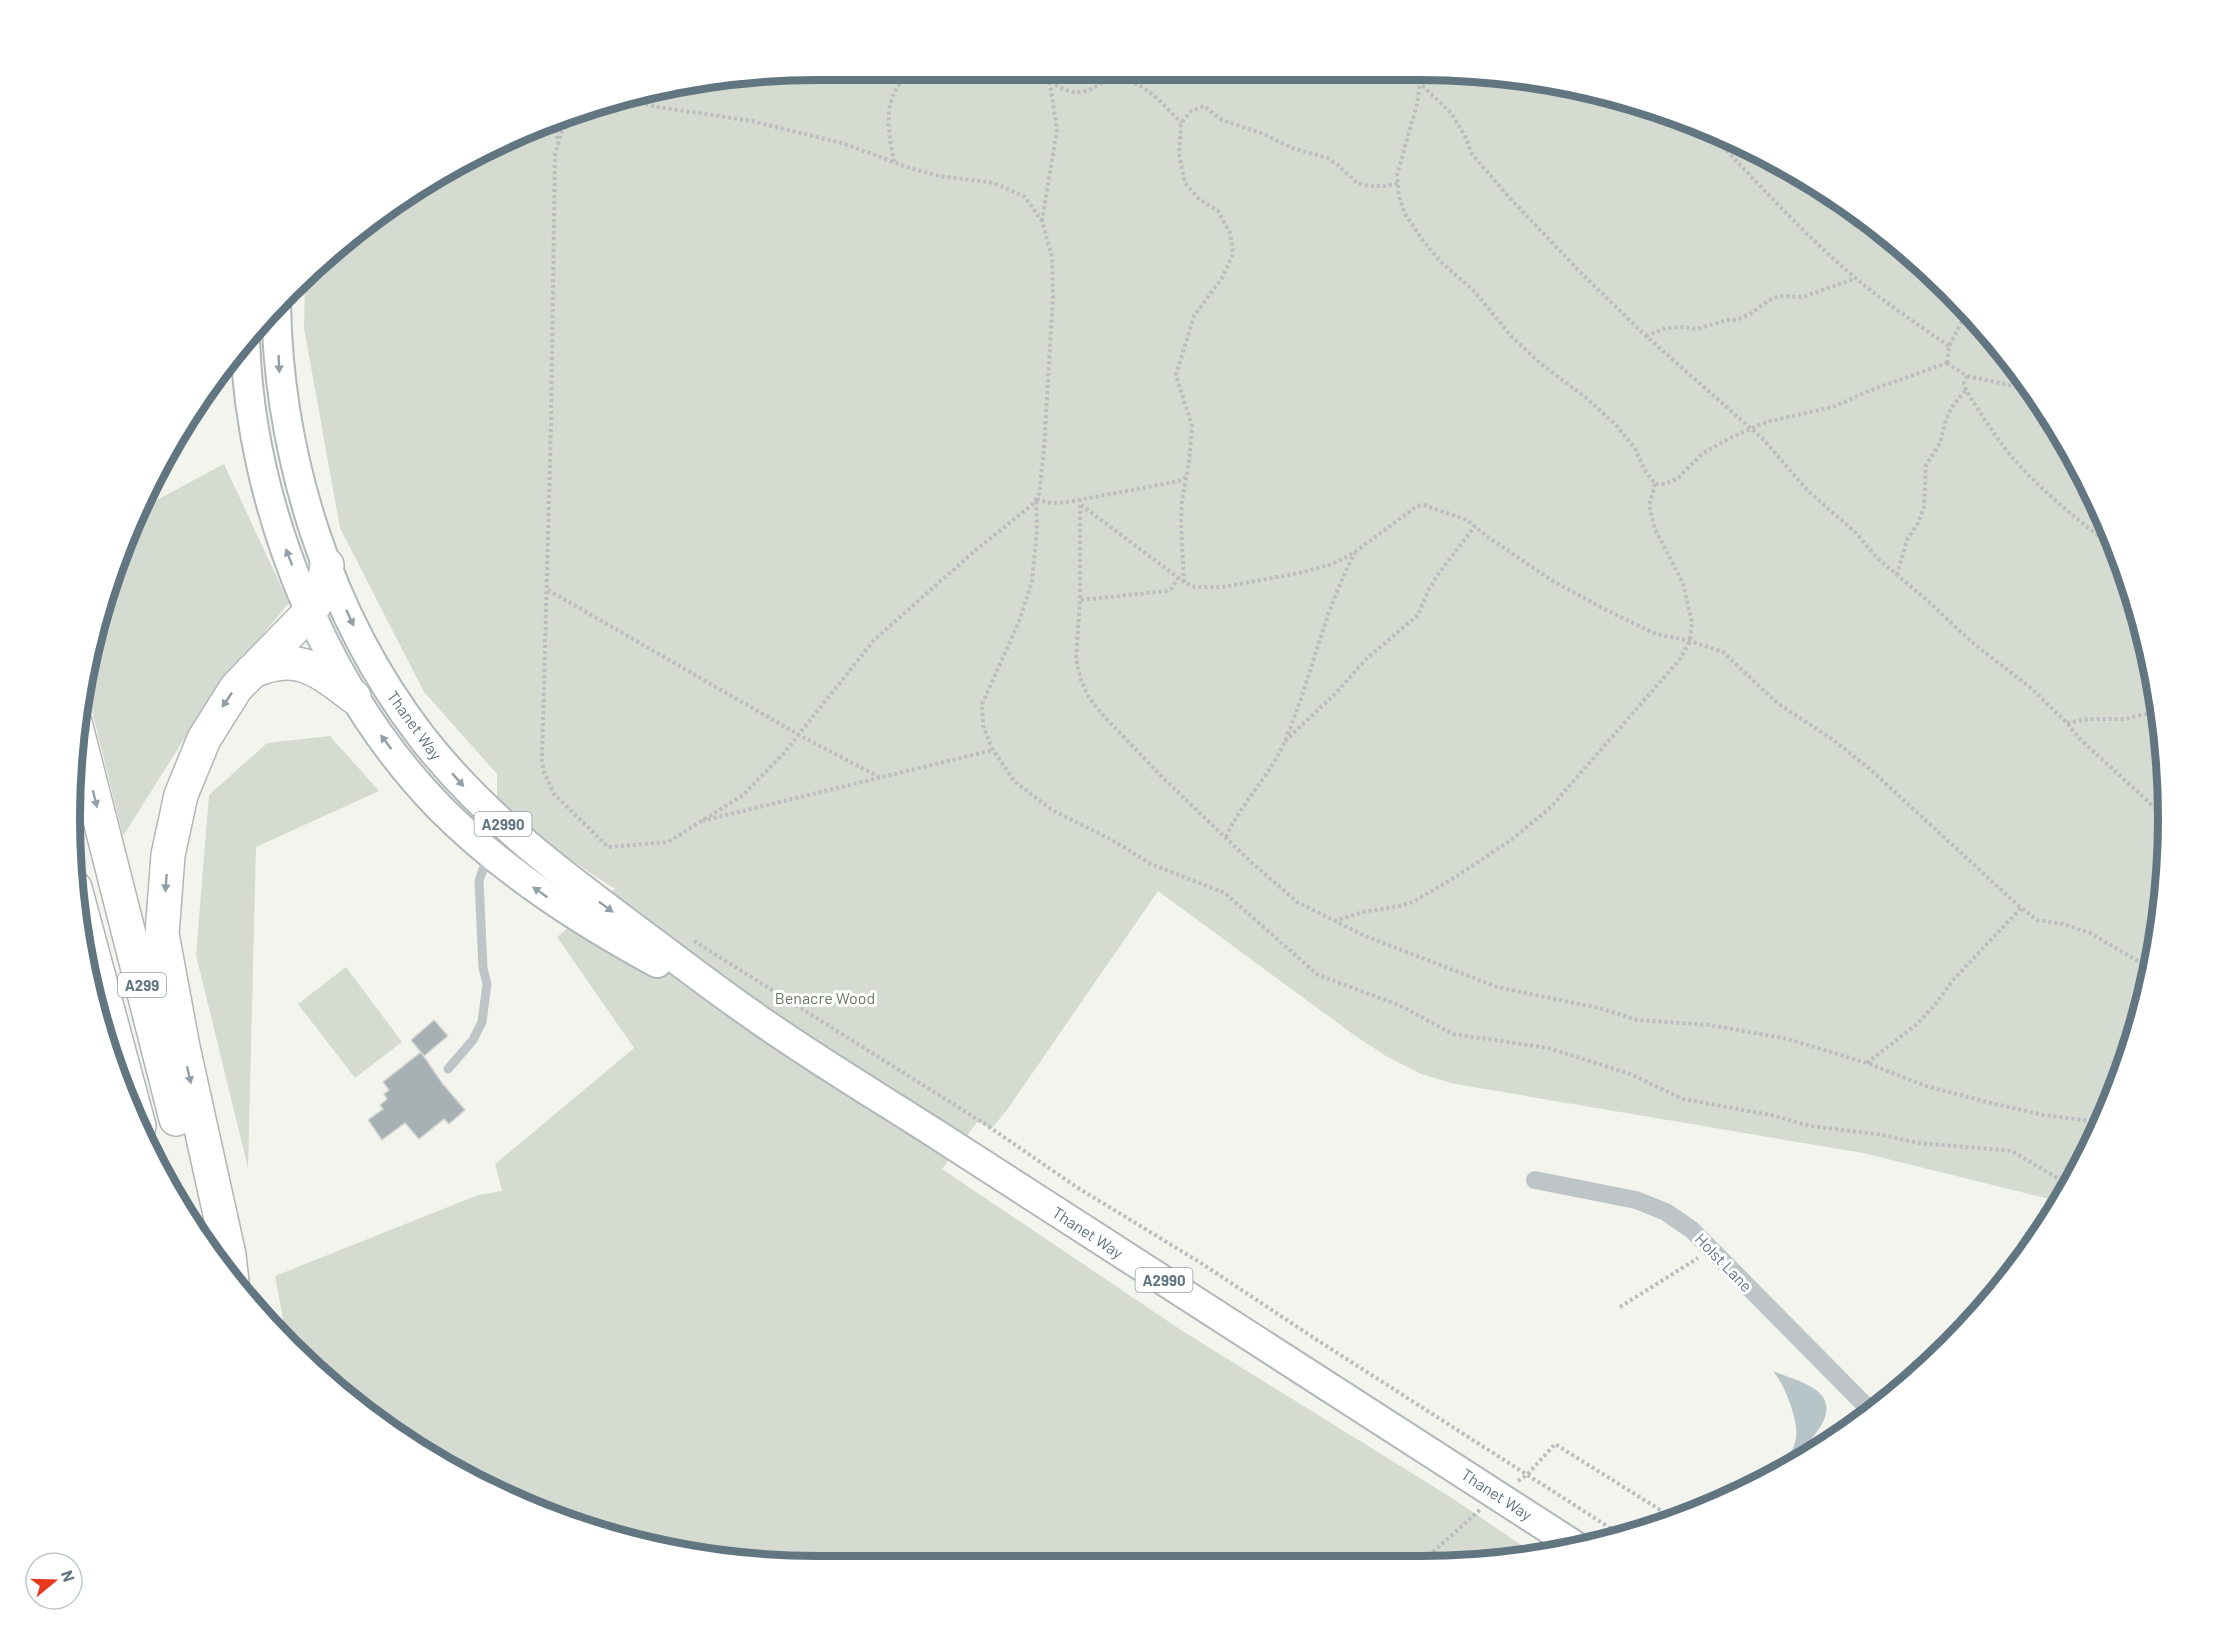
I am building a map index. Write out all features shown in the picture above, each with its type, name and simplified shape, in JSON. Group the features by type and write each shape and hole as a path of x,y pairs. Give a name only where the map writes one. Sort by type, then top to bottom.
{"highway":[{"path":"230,1264 183,1047 162,934 168,855 181,795 204,739 219,712 249,673 310,612 320,597 327,565"},
{"path":"249,673 277,663 305,664 354,697"},
{"name":"A299","path":"83,752 204,1228"},
{"name":"A299","path":"93,955 122,1063"}],"main road":[{"name":"Thanet Way","path":"277,317 280,375 289,434 304,494 327,565 352,622 383,680 421,736 494,817 555,869 753,1016 1567,1540"},
{"name":"Thanet Way","path":"246,351 251,406 261,467 280,535 310,612 354,697 389,746 426,793 489,853 530,885 593,928 753,1016"}],"street":[{"name":"Holst Lane","path":"1535,1180 1636,1200 1666,1212 1692,1230 1866,1406"}],"lane":[{"path":"448,1069 473,1040 482,1022 488,984 483,968 479,881 489,853"}],"path":[{"path":"894,162 888,134 891,98 903,80"},
{"path":"1050,82 1063,89 1084,92 1113,80"},
{"path":"1119,80 1136,85 1159,100 1181,123"},
{"path":"1418,80 1451,113 1465,136 1472,154 1507,195 1581,273 1647,336 1751,428 1807,490 1856,533 1876,558 1974,644 2031,688 2080,739 2158,811"},
{"path":"1042,221 1057,130 1050,82"},
{"path":"1420,82 1417,104 1397,175 1399,197 1405,214 1424,242 1475,292 1511,336 1541,364 1585,397 1615,424 1635,448 1644,469 1655,484"},
{"path":"570,123 562,131 555,154 548,590 542,761 554,794 608,847 668,842 743,795 784,753 874,640 977,549 1032,506 1039,494 1044,449 1053,296 1052,257 1042,221 1025,197 994,183 939,176 845,144 752,121 636,103"},
{"path":"1184,582 1181,524 1192,426 1176,375 1194,316 1222,278 1233,254 1230,233 1218,211 1198,198 1185,183 1179,154 1181,123 1191,111 1204,106 1222,120 1264,134 1292,148 1327,158 1357,183 1385,186 1398,183"},
{"path":"556,128 558,143"},
{"path":"1721,144 1780,207 1856,278 1949,346"},
{"path":"1647,336 1666,328 1697,329 1727,320 1737,320 1773,298 1803,297 1856,278"},
{"path":"1947,363 1949,346 1963,319"},
{"path":"1655,484 1665,484 1678,478 1702,454 1751,428 1766,422 1833,407 1871,390 1947,363"},
{"path":"1947,363 1967,376 2020,387"},
{"path":"1967,376 1964,383 1966,390 2000,442 2020,466 2104,541"},
{"path":"1897,575 1907,540 1918,523 1924,507 1926,465 1940,443 1951,408 1966,390"},
{"path":"1036,499 1051,503 1080,499 1179,482 1186,477"},
{"path":"1334,921 1363,912 1413,902 1511,840 1551,807 1680,659 1690,641 1692,623 1687,594 1655,529 1649,506 1655,484"},
{"path":"1036,499 1037,530 1032,582 1018,624 982,704 983,726 993,750 1015,782 1052,810 1112,840 1151,864 1225,892 1318,975 1399,1005 1453,1034 1549,1048 1630,1074 1683,1099 1771,1115 1810,1126 1883,1135 1918,1143 2012,1151 2063,1181"},
{"path":"1080,499 1080,600 1076,659 1088,696 1101,713 1163,778 1251,862 1297,902 1365,936 1497,987 1603,1009 1636,1020 1710,1025 1788,1039 1867,1063 1926,1086 2043,1115 2092,1121"},
{"path":"1080,505 1178,578 1195,587 1234,585 1333,564 1355,552 1417,506 1435,508 1467,520 1489,538 1553,581 1606,610 1656,634 1690,641 1723,652 1777,703 1832,739 1872,771 2037,921 2063,924 2090,933 2143,964"},
{"path":"1284,741 1336,693 1366,659 1418,615 1434,582 1475,526"},
{"path":"1226,837 1284,741 1314,662 1324,625 1355,552"},
{"path":"1080,600 1166,591 1172,588 1178,578"},
{"path":"548,590 799,735 881,778"},
{"path":"2067,723 2089,719 2124,719 2151,713"},
{"path":"698,822 993,750"},
{"path":"1867,1063 1917,1024 1954,979 2021,908"},
{"path":"684,935 985,1124 1078,1188 1201,1263 1613,1530"},
{"path":"1620,1307 1711,1250"},
{"path":"1429,1556 1497,1495 1527,1475 1555,1444 1665,1513"}],"green space":[{"name":"Benacre Wood","path":"818,80 1469,81 1517,86 1612,105 1703,136 1790,178 1831,204 1870,232 1942,296 2006,368 2034,407 2060,449 2102,535 2133,626 2144,674 2157,769 2158,818 2157,866 2144,961 2133,1009 2102,1100 2082,1144 2052,1200 1863,1153 1455,1084 1421,1074 1386,1056 1158,891 1007,1110 991,1129 978,1121 942,1169 1181,1330 1452,1498 1525,1548 1469,1554 1420,1556 818,1556 769,1554 721,1549 626,1530 535,1499 448,1457 407,1431 331,1372 285,1327 275,1276 478,1195 502,1191 495,1164 634,1048 557,937 615,889 553,846 497,797 497,774 424,692 340,528 304,328 305,288 368,232 448,178 535,136 580,119 626,105 721,86 769,81"},
{"path":"224,464 289,603 210,698 123,836 90,700 105,626 119,580 152,500 153,502"},
{"path":"330,736 379,791 256,847 248,1168 196,955 209,795 267,743"},
{"path":"346,967 402,1042 355,1078 298,1004"}],"shaded area":[{"path":"1773,1371 1816,1390 1824,1399 1826,1408 1825,1418 1820,1428 1804,1447 1788,1458 1794,1447 1795,1422 1786,1393"}],"building":[{"path":"434,1020 448,1036 424,1056 411,1040"},
{"path":"421,1052 442,1083 465,1110 449,1124 444,1119 419,1139 405,1123 382,1140 368,1120 383,1109 380,1105 387,1099 384,1094 389,1090 383,1082"}]}
